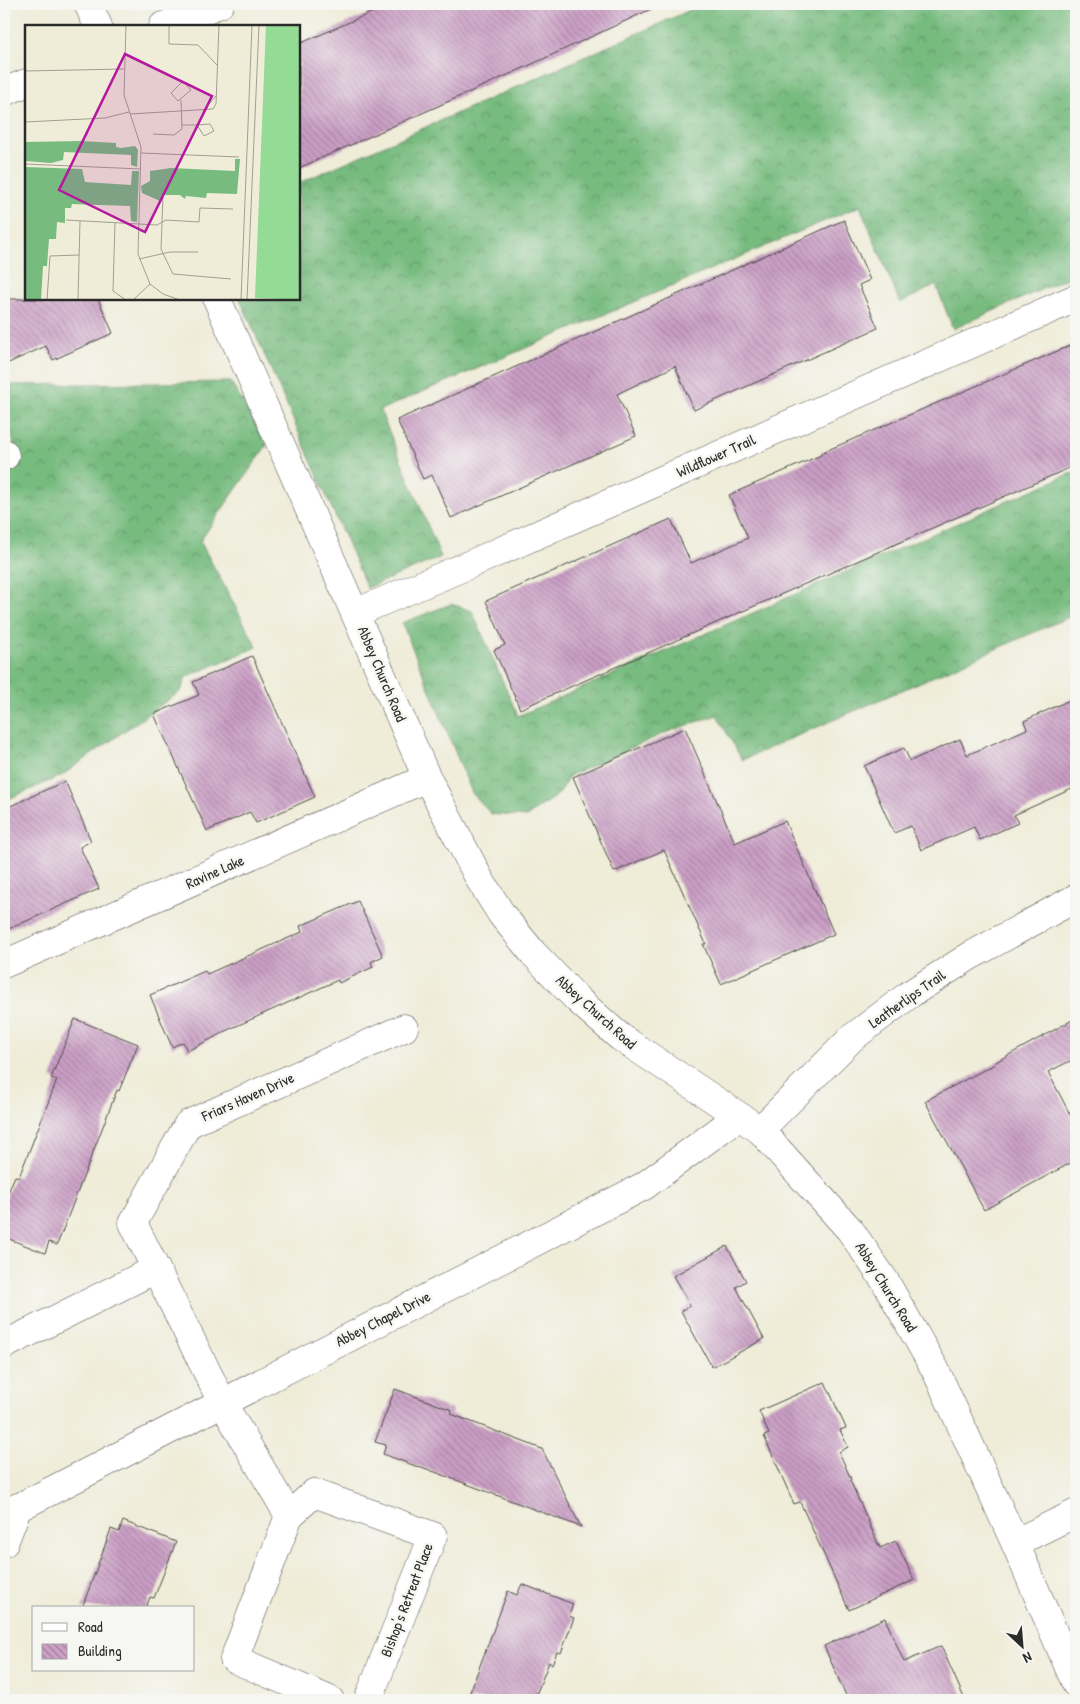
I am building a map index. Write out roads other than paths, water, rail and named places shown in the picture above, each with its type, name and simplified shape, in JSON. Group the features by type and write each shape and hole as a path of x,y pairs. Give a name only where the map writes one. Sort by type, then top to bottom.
{"street":[{"path":"88,4 98,25"},
{"path":"166,25 220,4"},
{"path":"4,92 25,83"},
{"name":"Wildflower Trail","path":"355,613 1076,298"},
{"name":"Abbey Church Road","path":"217,300 427,778 480,880 502,915 533,953 578,1000 620,1037 749,1123 850,1230 885,1281 936,1371 1015,1543 1076,1684"},
{"name":"Ravine Lake","path":"4,964 427,778"},
{"name":"Leatherlips Trail","path":"749,1123 852,1038 910,994 970,956 1076,898"},
{"name":"Friars Haven Drive","path":"222,1402 134,1223 188,1124 404,1028"},
{"name":"Abbey Chapel Drive","path":"4,1543 11,1511 644,1186 749,1123"},
{"path":"4,1345 156,1269"},
{"path":"222,1402 289,1516"},
{"name":"Bishop's Retreat Place","path":"330,1700 234,1659 289,1516 314,1493 432,1536 368,1700"},
{"path":"1015,1543 1076,1514"}]}
